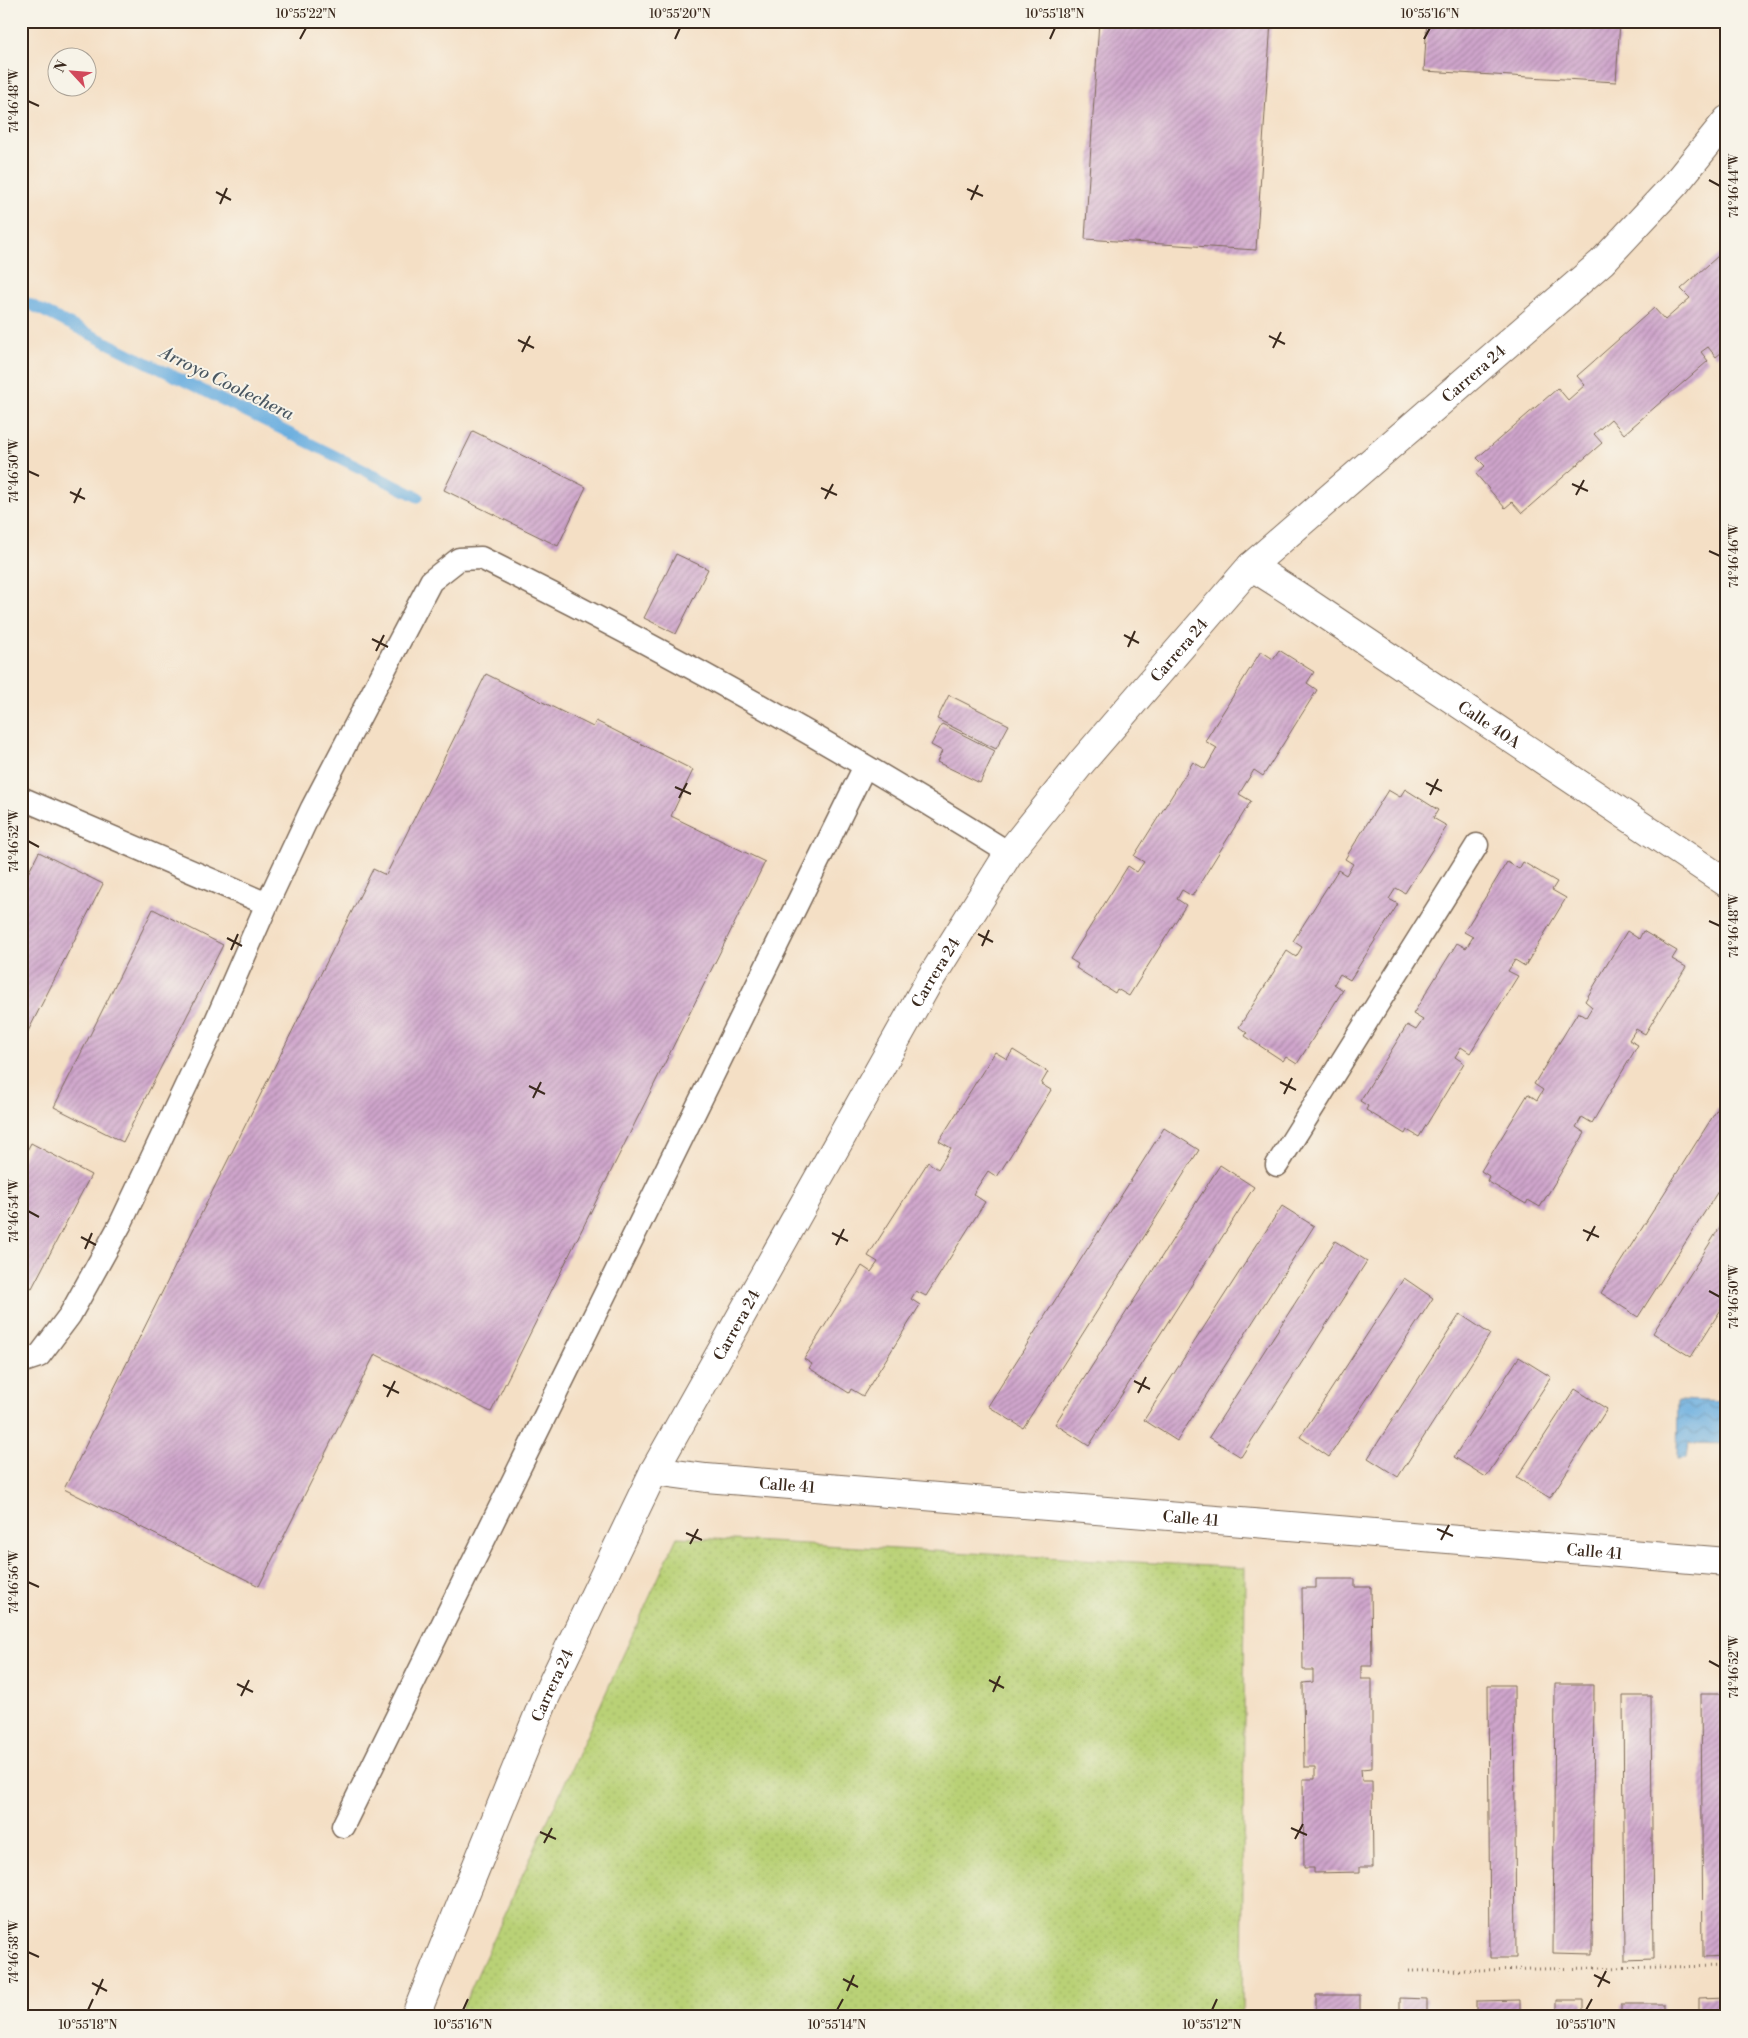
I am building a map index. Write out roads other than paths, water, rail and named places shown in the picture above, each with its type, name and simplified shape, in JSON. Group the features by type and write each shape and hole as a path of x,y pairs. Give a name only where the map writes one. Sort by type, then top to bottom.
{"street":[{"name":"Carrera 24","path":"415,2017 545,1698 654,1470 929,982 1009,853 1081,763 1251,566 1602,262 1676,183 1727,120"},
{"name":"Calle 40A","path":"1251,566 1727,884"},
{"name":"Calle 41","path":"654,1470 716,1479 1727,1562"}],"lane":[{"path":"21,1362 39,1356 70,1314 120,1225 209,1037 267,904 312,808 431,581 459,559 481,558 690,666 865,766 1009,853"},
{"path":"343,1826 865,766"},
{"path":"21,798 267,904"},
{"path":"1277,1165 1477,845"}],"water":[{"path":"1678,1400 1727,1402 1727,1444 1689,1443 1687,1458 1677,1459"}],"waterway":[{"name":"Arroyo Coolechera","path":"21,300 418,497"}]}
